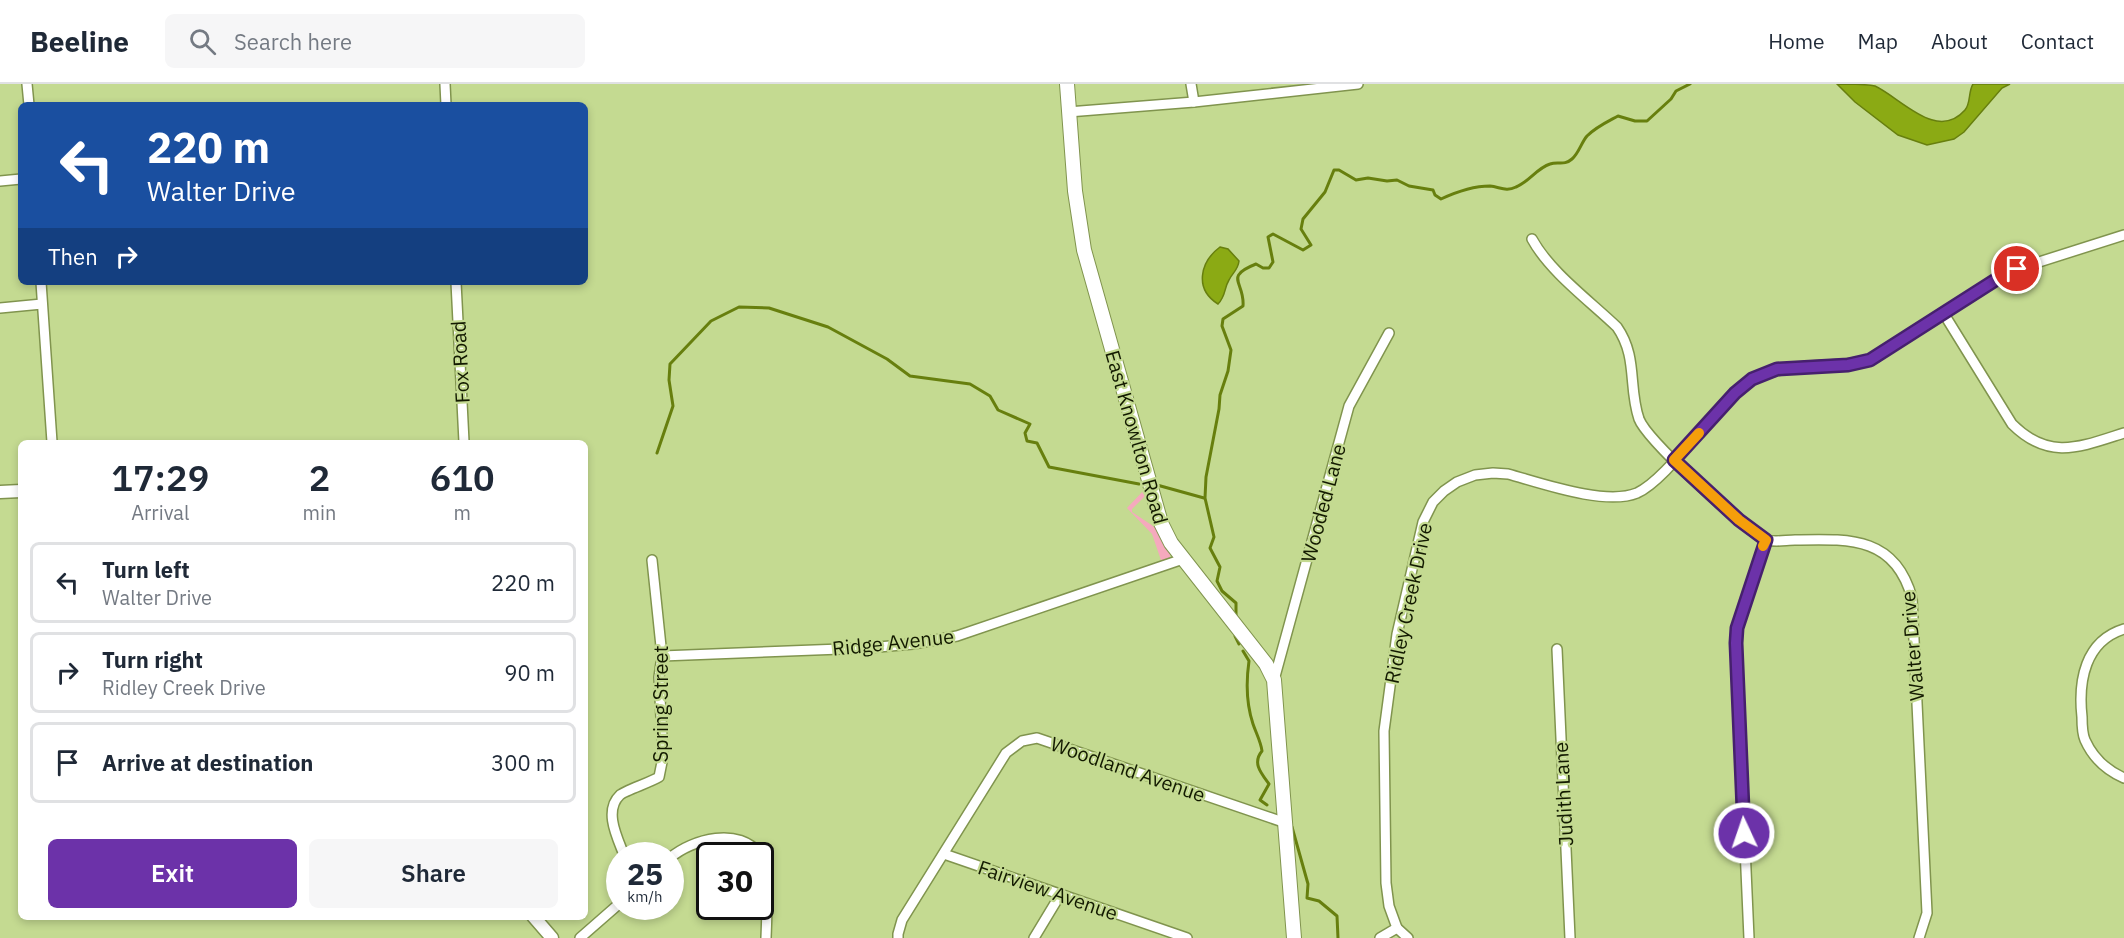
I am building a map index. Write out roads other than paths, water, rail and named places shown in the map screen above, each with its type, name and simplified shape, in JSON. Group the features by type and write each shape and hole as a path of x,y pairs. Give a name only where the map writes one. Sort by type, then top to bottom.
{"main road":[{"name":"East Knowlton Road","path":"1067,84 1079,224 1096,296 1157,511 1165,533 1266,664 1274,680 1294,938"}],"street":[{"path":"27,84 29,102"},
{"path":"445,84 446,102"},
{"path":"1191,84 1194,102"},
{"path":"1068,112 1194,102 1358,84"},
{"path":"0,181 18,179"},
{"name":"Ridley Creek Drive","path":"1397,928 1389,906 1386,882 1384,731 1397,634 1423,522 1433,502 1444,491 1457,482 1475,475 1493,473 1508,474 1601,497 1621,497 1638,492 1655,480 1735,393 1752,379 1777,369 1848,365 1870,360 1997,279 2017,269 2124,235"},
{"path":"1532,239 1539,252 1550,264 1617,327 1625,339 1629,350 1634,396 1640,421 1654,441 1739,520 1766,540 1737,628 1736,643 1749,938"},
{"path":"41,285 52,440"},
{"name":"Fox Road","path":"456,285 464,440"},
{"path":"0,308 42,304"},
{"path":"1944,314 2012,424 2022,434 2039,444 2058,449 2083,446 2124,433"},
{"name":"Wooded Lane","path":"1274,680 1349,406 1389,333"},
{"path":"0,492 18,491"},
{"name":"Walter Drive","path":"1766,540 1856,541 1878,549 1894,562 1905,578 1912,597 1927,913 1919,938"},
{"name":"Ridge Avenue","path":"662,656 867,648 913,644 957,636 1183,559"},
{"name":"Spring Street","path":"619,842 612,824 614,806 620,795 659,777 663,757 659,677 662,656 652,560"},
{"path":"2124,629 2102,641 2091,653 2083,671 2080,704 2084,737 2093,755 2110,771 2124,778"},
{"name":"Judith Lane","path":"1557,650 1570,938"},
{"name":"Woodland Avenue","path":"898,938 902,920 1006,753 1022,741 1036,738 1286,823"},
{"path":"699,842 706,839 728,839 739,842"},
{"name":"Fairview Avenue","path":"944,854 1187,938"},
{"path":"1034,938 1060,895"},
{"path":"580,938 606,915"},
{"path":"536,920 552,938"},
{"path":"766,920 766,938"},
{"path":"1380,938 1397,928 1408,938"}],"waterway":[{"path":"1236,616 1236,603 1222,591 1217,581 1220,567 1210,548 1214,537 1205,498 1206,477 1220,395 1228,371 1231,350 1222,326 1223,319 1243,306 1238,281 1240,273 1256,264 1269,268 1273,262 1268,237 1273,234 1303,250 1311,245 1301,229 1303,219 1325,192 1334,170 1339,170 1356,180 1368,178 1397,180 1409,186 1433,190 1435,195 1441,199 1477,187 1512,188 1521,185 1545,166 1569,161 1590,133 1618,116 1635,121 1647,121 1671,99 1676,91 1690,84"},
{"path":"657,453 673,406 669,380 670,364 711,321 739,307 769,308 828,327 887,359 910,376 970,384 990,396 998,410 1030,424 1025,433 1027,441 1037,443 1049,467 1139,484"},
{"path":"1157,485 1204,498"},
{"path":"1235,636 1239,644"},
{"path":"1243,651 1249,661 1247,685 1249,708 1262,751 1258,764 1269,784 1260,800 1267,805"},
{"path":"1292,827 1308,884 1307,898 1319,901 1337,916 1338,938"}]}
